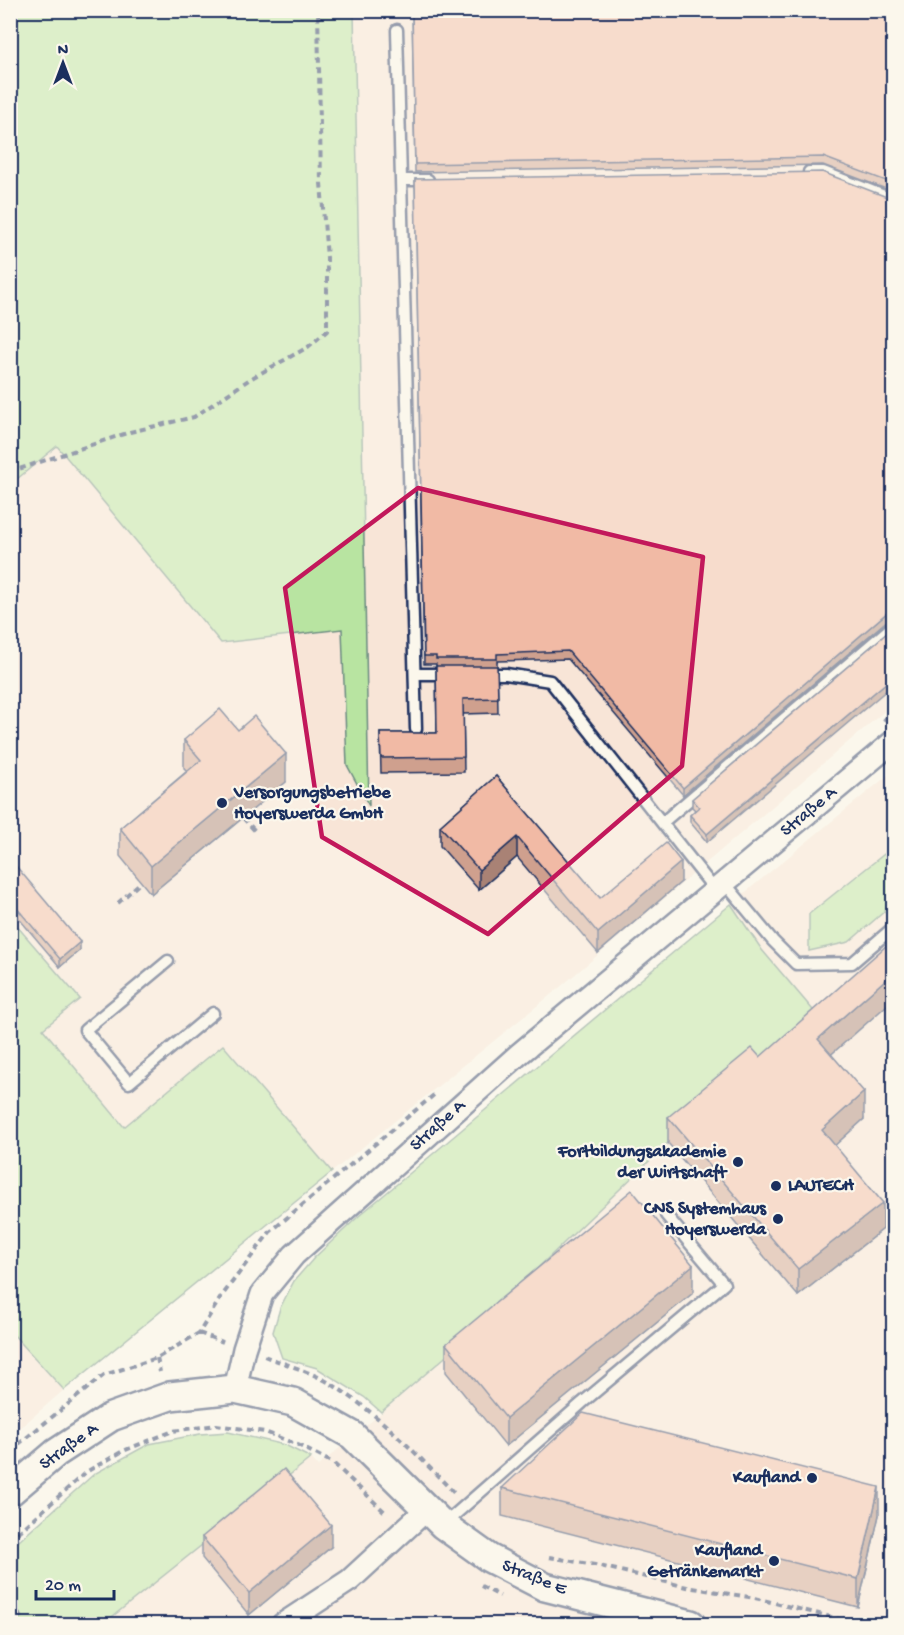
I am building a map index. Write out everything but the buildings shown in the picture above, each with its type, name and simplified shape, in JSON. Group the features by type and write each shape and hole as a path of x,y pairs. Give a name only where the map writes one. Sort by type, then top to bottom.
{"street":[{"name":"Straße A","path":"10,1492 56,1453 111,1417 170,1396 235,1389 244,1349 262,1294 294,1255 518,1055 894,741"},
{"name":"Straße E","path":"235,1389 293,1402 352,1435 434,1517 489,1558 545,1587 691,1624"},
{"path":"283,1624 350,1580 403,1531 434,1517"}],"lane":[{"path":"397,30 416,729"},
{"path":"800,172 823,172 894,200"},
{"path":"401,180 436,180"},
{"path":"662,823 894,625"},
{"path":"415,674 506,674 550,681 662,823 719,886 796,964 852,963 894,927"},
{"path":"168,961 85,1030 129,1083 213,1013"},
{"path":"434,1517 465,1505 724,1284 666,1215"}],"path":[{"path":"10,472 130,432 194,417 250,379 308,347 327,331 327,258 321,183 318,10"},
{"path":"243,818 257,833"},
{"path":"118,903 141,882"},
{"path":"199,1333 300,1369 327,1382 375,1415 465,1505"},
{"path":"10,1451 104,1375 157,1358"},
{"path":"10,1540 86,1472 123,1451 173,1431 216,1425 265,1432 298,1445 333,1463 378,1503 403,1531"},
{"path":"544,1556 600,1566 687,1587 755,1598 859,1624"},
{"path":"472,1580 489,1592 510,1600"},
{"path":"10,1593 23,1624"}],"highlighted area":[{"path":"418,488 703,557 682,766 488,934 322,837 285,588"}],"shaded area":[{"path":"354,11 893,11 893,704 558,989 332,1172 223,1045 124,1127 43,1029 80,998 11,917 10,484 57,446 221,643 342,629 347,765 369,804"},
{"path":"893,771 893,1624 103,1624 311,1458 318,1466 387,1408 444,1358 668,1143 817,1016 762,950 731,904"},
{"path":"11,1332 64,1390 11,1436"}],"green space":[{"path":"11,10 354,11 369,806 347,765 342,629 221,643 57,446 11,484"},
{"path":"893,847 893,904 849,942 809,951 809,914"},
{"path":"731,904 762,950 818,1016 756,1072 668,1143 444,1358 381,1412 364,1397 317,1368 282,1358 273,1332 280,1308 294,1281 314,1258 360,1215"},
{"path":"10,918 80,999 43,1029 124,1127 223,1045 332,1172 64,1390 11,1332"},
{"path":"228,1432 285,1445 311,1458 103,1624 11,1624 10,1549 94,1474 149,1444 200,1434"}],"place":[{"name":"Versorgungsbetriebe Hoyerswerda GmbH","path":"222,803"},
{"name":"Fortbildungsakademie der Wirtschaft","path":"738,1162"},
{"name":"LAUTECH","path":"776,1186"},
{"name":"CNS Systemhaus Hoyerswerda","path":"778,1219"},
{"name":"Kaufland","path":"812,1478"},
{"name":"Kaufland Getränkemarkt","path":"774,1561"}]}
